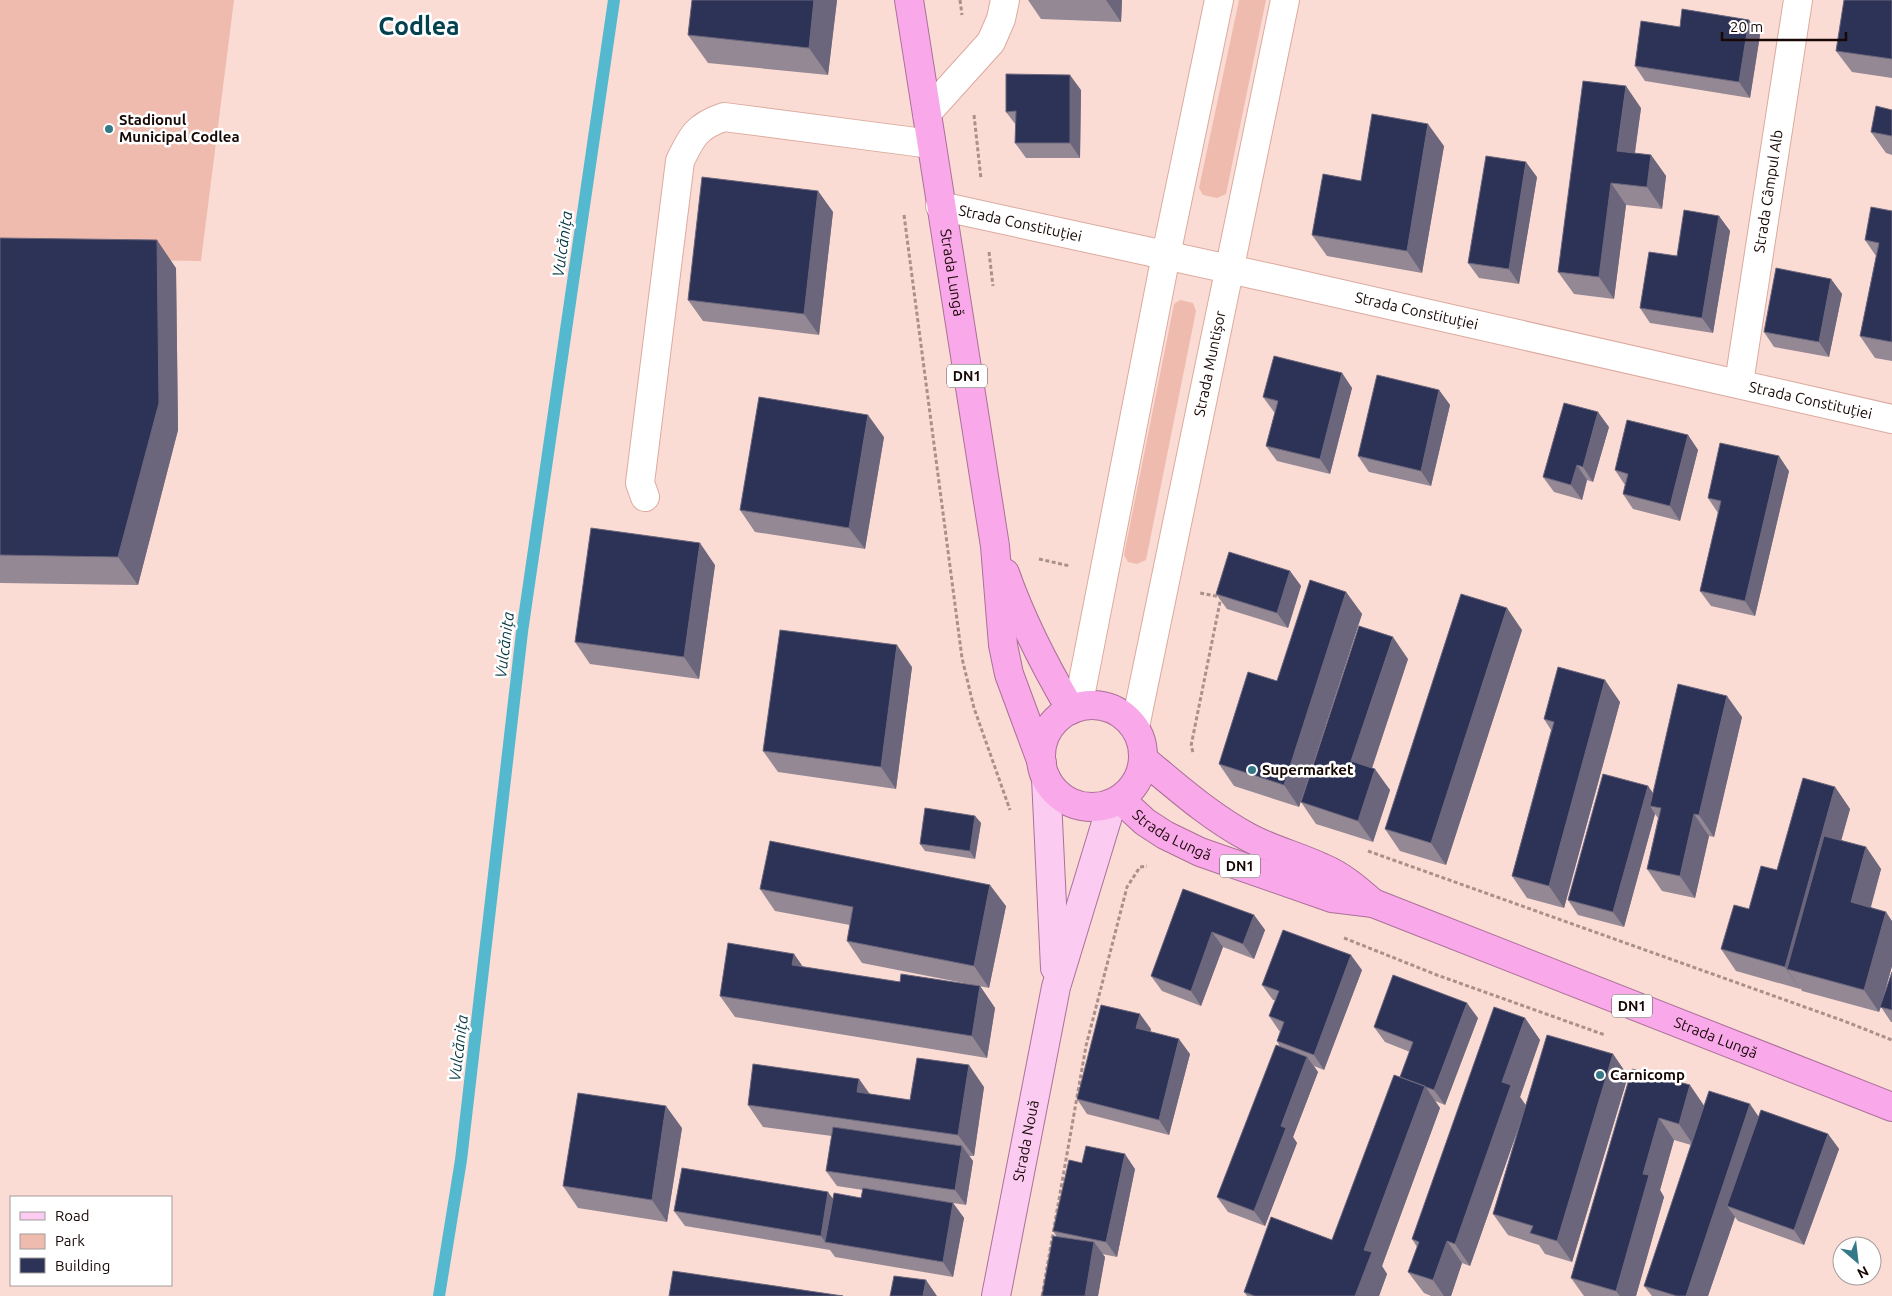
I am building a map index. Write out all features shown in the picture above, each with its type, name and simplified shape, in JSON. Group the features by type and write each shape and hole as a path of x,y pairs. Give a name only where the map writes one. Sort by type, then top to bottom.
{"highway":[{"name":"Strada Lungă","path":"909,0 995,546 999,613 1009,674 1044,770"},
{"name":"Strada Lungă","path":"995,546 1023,623 1044,665 1075,709"},
{"path":"1044,770 1042,747 1048,732 1057,719 1075,709 1094,705 1110,708 1124,716 1135,727 1141,742 1143,759 1137,782 1116,801"},
{"name":"Strada Lungă","path":"1143,759 1208,813 1231,828 1277,850 1323,868 1354,886 1373,903"},
{"name":"DN1","path":"1044,770 1055,792 1067,801 1082,806 1097,807 1116,801"},
{"name":"Strada Lungă","path":"1116,801 1164,835 1200,852 1332,898 1373,903 1892,1107"}],"main road":[{"name":"Strada Nouă","path":"1044,770 1056,987"},
{"name":"Strada Nouă","path":"996,1296 1056,987 1116,801"}],"street":[{"path":"927,113 991,42 1001,20 1005,0"},
{"path":"1075,709 1104,574 1166,255 1219,0"},
{"name":"Strada Muntișor","path":"1135,727 1285,0"},
{"name":"Strada Câmpul Alb","path":"1739,383 1798,0"},
{"path":"645,497 640,483 680,161 690,138 706,123 724,117 931,144"},
{"name":"Strada Constituției","path":"940,206 1739,383 1892,419"}],"path":[{"path":"960,0 994,294"},
{"path":"919,327 962,658 974,708 1012,816"},
{"path":"1031,557 1104,574"},
{"path":"1195,760 1191,746 1221,597"},
{"path":"1360,848 1834,1017 1892,1040"},
{"path":"1042,1296 1086,1046 1127,887 1140,867 1156,864"},
{"path":"1338,935 1437,975 1614,1039"}],"green space":[{"name":"Stadionul Municipal Codlea","path":"0,0 234,0 201,261 0,258"},
{"path":"1239,0 1266,0 1226,194 1217,198 1203,195 1199,188"},
{"path":"1180,300 1193,303 1196,311 1146,560 1137,564 1128,562 1124,555 1174,304"}],"building":[{"path":"692,0 814,0 809,48 688,35"},
{"path":"1844,0 1892,0 1892,59 1836,51"},
{"path":"1682,9 1749,20 1739,82 1635,66 1641,21 1680,27"},
{"path":"1006,74 1070,75 1070,143 1015,143 1016,111 1006,112"},
{"path":"1583,81 1626,86 1617,151 1651,155 1647,187 1611,183 1599,277 1558,272"},
{"path":"1876,106 1892,110 1892,136 1871,132"},
{"path":"1372,114 1428,124 1407,251 1312,235 1323,174 1361,181"},
{"path":"1486,156 1526,162 1509,269 1468,263"},
{"path":"702,177 818,191 804,314 688,300"},
{"path":"1871,207 1892,211 1892,342 1860,336 1879,243 1865,240"},
{"path":"1684,210 1719,216 1702,318 1640,308 1649,252 1677,256"},
{"path":"0,238 157,240 159,403 118,557 0,555"},
{"path":"1776,268 1831,279 1819,342 1764,332"},
{"path":"1274,356 1342,373 1320,459 1266,446 1278,401 1263,397"},
{"path":"1377,375 1439,390 1421,471 1358,456"},
{"path":"759,397 868,415 849,528 740,510"},
{"path":"1564,403 1598,412 1583,467 1577,465 1571,485 1543,477"},
{"path":"1627,420 1688,435 1670,506 1623,494 1628,474 1615,470"},
{"path":"1720,443 1779,456 1745,601 1700,591 1721,501 1708,498"},
{"path":"591,528 700,543 684,657 575,642"},
{"path":"1229,552 1290,571 1277,613 1216,594"},
{"path":"1310,580 1346,592 1284,785 1219,764 1248,672 1277,681"},
{"path":"1461,594 1507,608 1431,843 1385,829"},
{"path":"1359,626 1393,637 1351,761 1375,769 1358,821 1301,802"},
{"path":"780,630 897,645 881,767 763,751"},
{"path":"1558,667 1605,680 1549,886 1512,876 1554,722 1544,719"},
{"path":"1678,684 1727,696 1699,815 1694,814 1680,876 1647,869 1661,808 1650,806"},
{"path":"1603,774 1648,786 1613,912 1568,900"},
{"path":"1803,778 1835,787 1785,967 1721,949 1734,905 1749,909 1761,866 1777,870"},
{"path":"925,808 975,816 970,851 920,844"},
{"path":"1824,836 1866,847 1851,902 1886,912 1864,990 1787,969"},
{"path":"770,841 990,885 974,966 847,941 853,907 760,889"},
{"path":"1183,889 1254,915 1243,944 1212,932 1191,991 1151,976"},
{"path":"1283,930 1351,955 1314,1055 1277,1041 1284,1022 1269,1016 1279,991 1262,985"},
{"path":"728,943 794,954 792,965 900,982 901,974 980,986 972,1036 720,996"},
{"path":"1892,972 1892,1010 1880,1007"},
{"path":"1393,975 1467,1003 1434,1090 1400,1077 1413,1042 1374,1027"},
{"path":"1101,1005 1140,1014 1136,1028 1179,1039 1159,1120 1077,1099"},
{"path":"1494,1007 1525,1018 1502,1082 1511,1085 1455,1244 1447,1241 1433,1280 1408,1272 1419,1242 1412,1239"},
{"path":"1547,1035 1613,1054 1557,1241 1530,1233 1533,1226 1493,1214"},
{"path":"1276,1045 1307,1057 1281,1126 1286,1128 1254,1211 1217,1197"},
{"path":"917,1058 969,1065 958,1135 748,1105 753,1064 859,1079 857,1092 910,1100"},
{"path":"1632,1069 1690,1085 1679,1124 1659,1118 1643,1174 1649,1175 1616,1291 1571,1278"},
{"path":"1394,1075 1425,1086 1364,1250 1372,1252 1355,1296 1255,1296 1244,1292 1271,1217 1332,1240"},
{"path":"1709,1091 1750,1104 1686,1296 1677,1296 1644,1286"},
{"path":"578,1093 666,1106 652,1200 563,1186"},
{"path":"1761,1110 1828,1134 1794,1230 1727,1206"},
{"path":"833,1127 962,1146 955,1190 826,1171"},
{"path":"1086,1146 1125,1154 1106,1242 1053,1231 1069,1160 1082,1163"},
{"path":"682,1168 828,1192 821,1236 674,1211"},
{"path":"863,1188 953,1203 943,1262 825,1242 834,1193 861,1198"},
{"path":"1053,1236 1094,1242 1085,1296 1042,1296"},
{"path":"673,1271 843,1296 669,1296"},
{"path":"894,1276 926,1280 923,1296 890,1296"}],"waterway":[{"name":"Vulcănița","path":"439,1296 461,1160 522,632 614,0"}],"place":[{"name":"Stadionul Municipal Codlea","path":"109,129"},
{"name":"Supermarket","path":"1252,770"},
{"name":"Carnicomp","path":"1600,1075"}],"district":[{"name":"Codlea","path":"419,26"}]}
